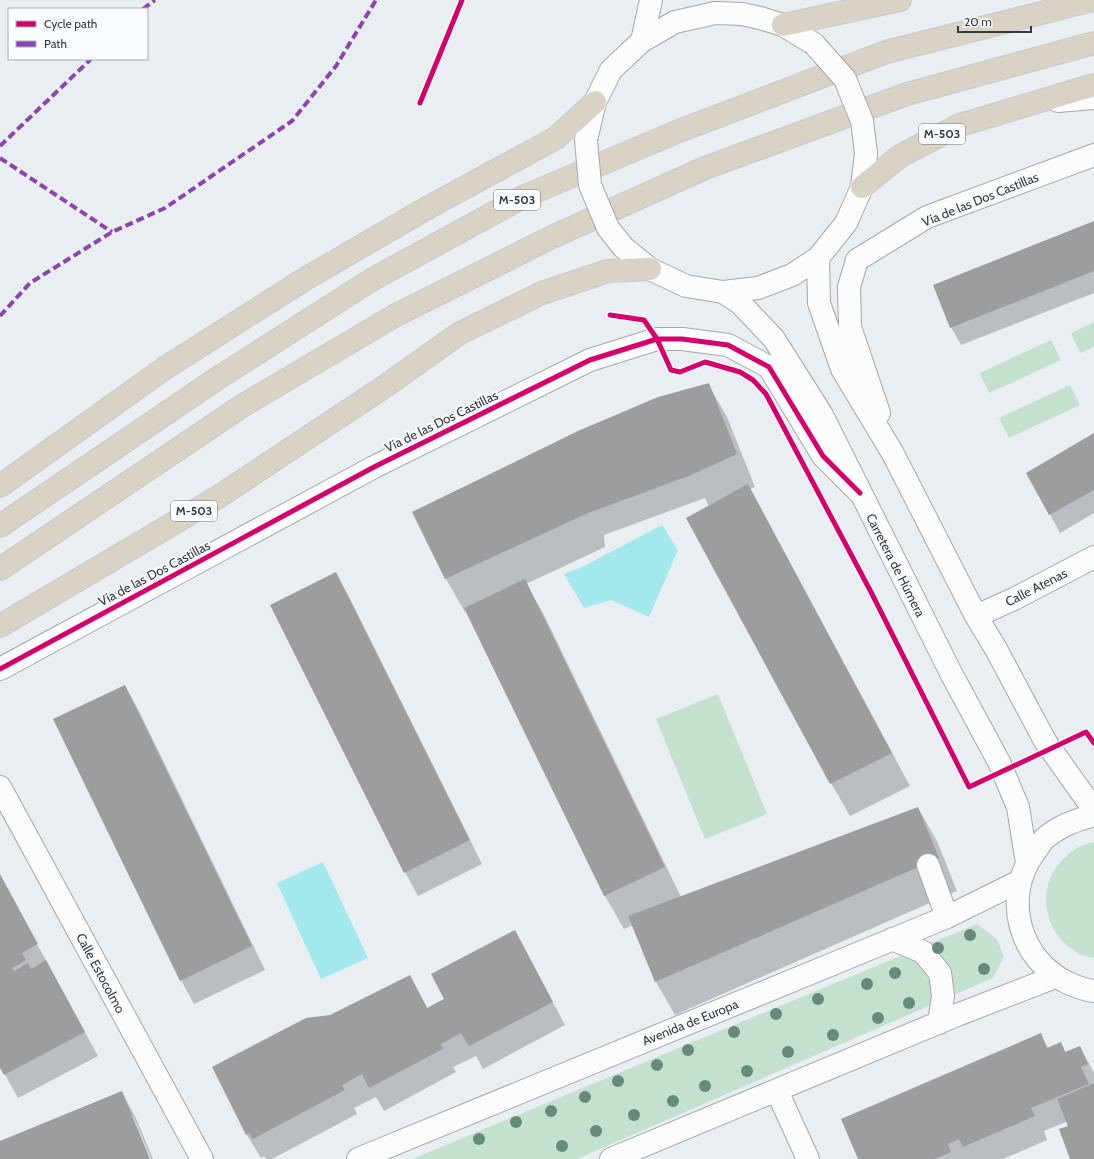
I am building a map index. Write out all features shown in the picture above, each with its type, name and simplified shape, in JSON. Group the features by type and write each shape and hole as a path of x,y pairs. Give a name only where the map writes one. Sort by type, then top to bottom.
{"highway":[{"path":"783,25 900,0"},
{"name":"M-503","path":"0,526 218,378 373,279 526,196 679,131 886,52 1093,0"},
{"path":"0,569 242,406 396,315 552,237 705,168 907,94 1094,43"},
{"name":"M-503","path":"862,187 900,156 960,125 1094,85"},
{"name":"M-503","path":"0,486 165,368 312,275 428,207 556,138 595,102"},
{"name":"M-503","path":"0,626 218,497 384,387 460,333 542,293 608,271 650,269"}],"street":[{"path":"642,41 651,0"},
{"path":"740,7 760,18 783,25 814,44 845,79 862,121 866,153 862,187 846,223 818,258 792,275 758,288 723,292 686,286 650,269 622,247 608,228 590,184 586,140 595,102 611,70 642,41 675,22 740,7"},
{"path":"1033,104 1094,98"},
{"name":"Vía de las Dos Castillas","path":"892,452 850,327 849,287 857,260 928,217 1094,155"},
{"path":"818,258 819,303 842,369 892,452 976,616 996,649 1045,741 1094,810"},
{"name":"Carretera de Húmera","path":"723,292 740,303 774,339 822,415 952,675 1000,762 1018,807 1024,872"},
{"name":"Vía de las Dos Castillas","path":"0,669 374,467 590,360 657,339 682,339 728,345 769,367 823,456 860,493"},
{"name":"Calle Atenas","path":"976,616 1014,599 1094,557"},
{"name":"Calle Estocolmo","path":"0,787 202,1159"},
{"path":"1094,815 1069,822 1044,839 1024,872 1017,908 1022,935 1036,958 1055,977 1084,990 1094,991"},
{"path":"928,865 947,917"},
{"name":"Avenida de Europa","path":"358,1159 947,917 1024,872"},
{"path":"892,939 923,952 940,973 944,996 939,1023"},
{"path":"611,1159 939,1023 1055,977"},
{"path":"777,1091 808,1159"}],"green space":[{"path":"1094,322 1094,347 1080,353 1071,333"},
{"path":"1051,340 1061,360 989,393 980,373"},
{"path":"1070,385 1080,405 1009,438 999,418"},
{"path":"718,694 767,814 705,839 656,719"},
{"path":"1094,842 1094,958 1079,954 1060,938 1053,928 1046,905 1049,881 1054,870 1062,860 1073,851 1085,844"},
{"path":"977,924 997,939 1004,957 993,978 577,1159 412,1159"}],"water":[{"path":"662,525 678,550 649,617 611,600 584,608 564,574 584,566"},
{"path":"323,862 368,958 321,979 277,883"}],"building":[{"path":"1094,221 1094,271 950,328 933,285"},
{"path":"709,383 737,454 691,475 586,514 445,579 412,512 578,431 658,397"},
{"path":"1094,433 1094,490 1049,515 1026,473"},
{"path":"748,484 892,753 830,784 686,518"},
{"path":"336,572 470,840 404,873 270,605"},
{"path":"525,579 665,867 604,896 464,608"},
{"path":"125,685 252,946 180,981 53,719"},
{"path":"918,807 939,858 655,982 628,916"},
{"path":"0,874 38,944 22,953 26,960 12,968 14,971 28,963 31,969 46,960 85,1032 4,1075 0,1068"},
{"path":"515,930 553,1002 469,1046 461,1033 441,1044 443,1049 369,1088 362,1074 342,1085 345,1090 253,1139 249,1133 246,1135 212,1067 306,1018 330,1015 410,975 427,1008 444,999 431,974"},
{"path":"1041,1033 1047,1048 1061,1042 1065,1052 1080,1046 1088,1064 1081,1067 1089,1084 1031,1108 1035,1116 963,1147 959,1139 948,1144 951,1152 935,1159 858,1159 841,1119"},
{"path":"1094,1083 1094,1159 1070,1159 1059,1129 1068,1126 1057,1099"},
{"path":"122,1091 150,1159 0,1159 0,1141"}],"marked path":[{"path":"144,8 155,0"},
{"path":"0,316 30,283 112,232 165,208 292,121 336,66 376,0"},
{"path":"0,146 90,60"},
{"path":"0,158 112,232"}],"cycle path":[{"path":"420,103 462,0"},
{"path":"610,315 644,320 657,339 671,370 680,372 705,362 740,372 753,380 766,394 871,592 969,787 1086,732 1094,743"},
{"path":"0,669 374,467 590,360 657,339 682,339 728,345 769,367 823,456 860,493"}]}
